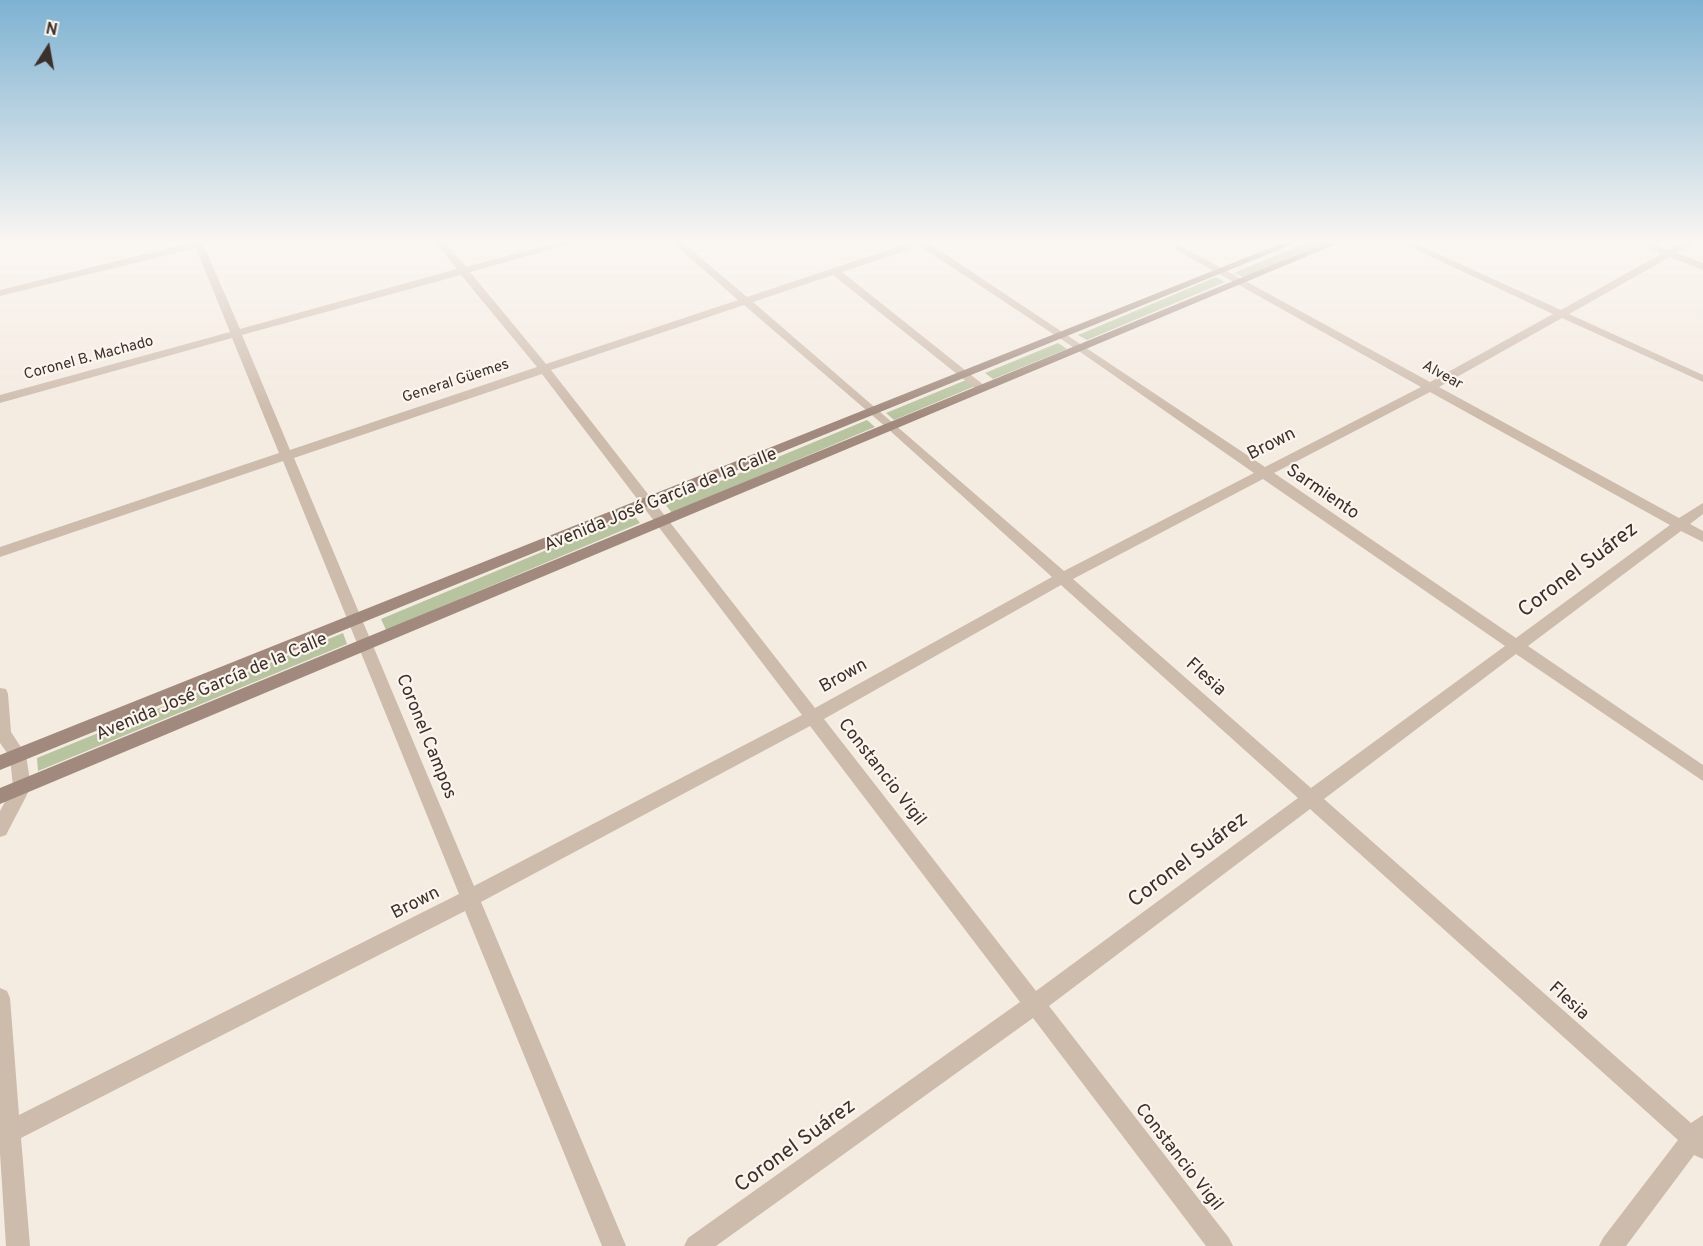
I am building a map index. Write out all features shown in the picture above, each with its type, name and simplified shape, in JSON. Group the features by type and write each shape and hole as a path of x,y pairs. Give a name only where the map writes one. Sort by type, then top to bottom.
{"main road":[{"name":"Avenida José García de la Calle","path":"0,763 357,621 1147,300"},
{"name":"Avenida José García de la Calle","path":"0,795 1194,300"}],"street":[{"name":"Coronel Campos","path":"225,300 286,454 366,642 469,900 614,1246"},
{"name":"Coronel B. Machado","path":"0,399 361,300"},
{"name":"Constancio Vigil","path":"487,300 544,369 1221,1246"},
{"name":"General Güemes","path":"0,552 286,454 751,300"},
{"path":"869,300 981,388"},
{"name":"Sarmiento","path":"1009,300 1703,774"},
{"name":"Alvear","path":"1274,300 1703,537"},
{"path":"1532,300 1703,379"},
{"name":"Brown","path":"10,1132 469,900 813,717 1062,578 1430,387 1586,300"},
{"name":"Flesia","path":"746,302 891,425 1310,799 1699,1138"},
{"name":"Coronel Suárez","path":"696,1246 1035,1004 1703,507"},
{"path":"0,694 3,734 18,756 22,787 0,829"},
{"path":"0,998 18,1246"},
{"path":"1611,1246 1699,1138"}],"green space":[{"path":"1161,300 1182,300 1087,340 1078,335"},
{"path":"1058,343 1067,349 993,379 985,373"},
{"path":"966,380 975,386 894,420 886,413"},
{"path":"867,420 875,427 672,513 665,504"},
{"path":"633,514 640,523 386,630 381,619"},
{"path":"343,633 347,644 38,771 37,758"}]}
